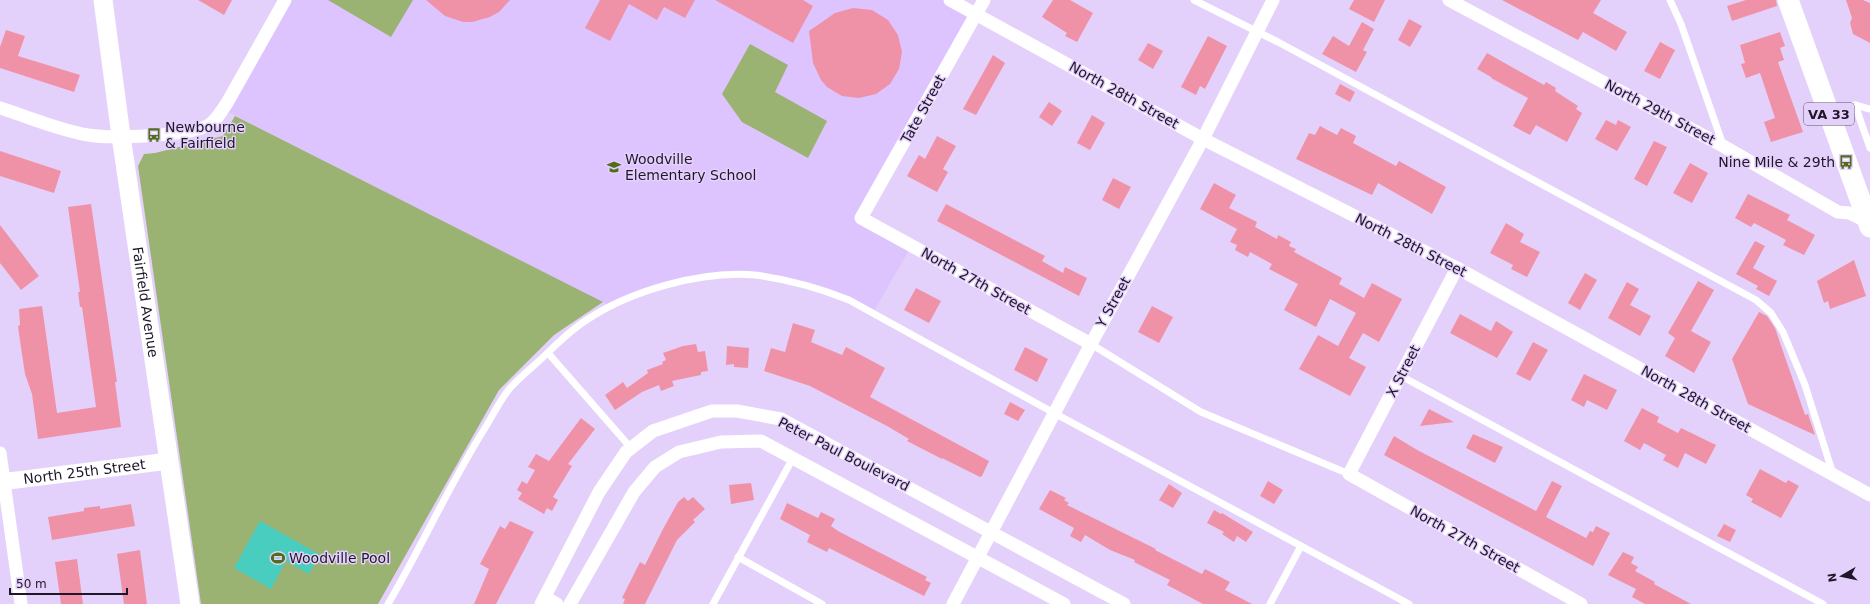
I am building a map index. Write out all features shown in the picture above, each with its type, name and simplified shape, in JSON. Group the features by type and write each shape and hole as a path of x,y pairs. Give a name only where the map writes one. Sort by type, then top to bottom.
{"main road":[{"name":"Fairfield Avenue","path":"103,0 121,136 190,604"},
{"name":"VA 33","path":"1788,0 1868,216"}],"street":[{"path":"0,108 75,132 102,136 154,135 194,130 207,126 217,117 227,103 285,0"},
{"name":"North 28th Street","path":"950,0 1203,139 1457,268 1870,495"},
{"name":"Tate Street","path":"861,218 984,0"},
{"name":"Y Street","path":"952,604 992,532 1090,344 1203,139 1273,0"},
{"name":"North 29th Street","path":"1448,0 1723,146 1838,212 1868,216"},
{"name":"North 27th Street","path":"861,218 1090,344"},
{"name":"X Street","path":"1350,474 1457,268"},
{"name":"Peter Paul Boulevard","path":"543,601 599,492 626,452 653,431 712,411 737,411 781,419 1124,604"},
{"name":"Peter Paul Boulevard","path":"570,604 634,492 655,467 680,452 721,442 761,441 1064,604"},
{"path":"0,453 2,482 21,604"},
{"name":"North 25th Street","path":"2,482 169,461"},
{"name":"North 27th Street","path":"1350,474 1581,604"},
{"path":"543,601 557,604"}],"lane":[{"path":"1194,0 1257,31 1756,300 1771,313 1783,332 1805,385 1833,474"},
{"path":"1670,0 1681,24 1723,146"},
{"path":"1855,105 1870,148"},
{"path":"1829,114 1855,105 1870,109"},
{"path":"388,604 462,465 510,389 574,328 586,320 628,299 650,291 690,280 726,275 754,275 772,278 816,288 849,300 1054,413 1409,604"},
{"path":"1090,344 1201,412 1350,474"},
{"path":"548,353 631,448"},
{"path":"1401,376 1823,604"},
{"path":"713,604 793,458"},
{"path":"1270,604 1301,546"},
{"path":"738,558 822,604"}],"shaded area":[{"name":"Woodville Elementary School","path":"286,0 946,0 976,16 863,218 912,245 874,311 796,284 739,275 685,281 612,307 224,110"},
{"path":"328,0 413,0 391,37"},
{"path":"750,44 788,65 775,92 827,121 808,158 742,122 722,94"},
{"path":"235,116 603,302 554,335 499,390 378,604 201,604 138,166 144,154 155,153 223,136"},
{"name":"Woodville Pool","path":"260,521 319,554 309,574 286,561 271,589 234,568"}],"building":[{"path":"198,0 232,0 224,15"},
{"path":"426,0 510,0 499,12 490,17 472,22 463,22 445,16"},
{"path":"600,0 695,0 685,18 664,7 657,20 629,4 610,41 585,28"},
{"path":"715,0 803,0 813,6 793,43"},
{"path":"1053,0 1070,0 1093,13 1077,42 1065,36 1067,33 1042,17"},
{"path":"1354,0 1385,0 1374,22 1349,9"},
{"path":"1502,0 1601,0 1593,13 1627,32 1616,51 1583,32 1578,40"},
{"path":"1746,0 1776,0 1777,6 1732,21 1727,6"},
{"path":"1846,0 1863,0 1870,3 1870,43 1853,34 1850,23 1852,18"},
{"path":"853,8 872,10 888,20 898,35 902,52 899,69 890,84 876,94 859,98 842,96 827,87 821,80 813,63 809,31 835,13"},
{"path":"1409,19 1422,26 1410,47 1398,40"},
{"path":"1362,22 1374,29 1363,50 1367,52 1356,72 1322,54 1333,36 1349,46"},
{"path":"6,30 25,36 18,56 80,75 74,92 0,68 0,47"},
{"path":"1780,32 1785,46 1780,48 1784,60 1778,62 1803,132 1771,142 1764,122 1775,118 1760,73 1746,78 1741,64 1745,63 1740,45"},
{"path":"1208,36 1227,46 1205,89 1200,86 1196,95 1181,87"},
{"path":"1660,42 1675,50 1660,79 1644,71"},
{"path":"1148,43 1163,51 1153,69 1138,60"},
{"path":"1487,53 1544,85 1546,82 1556,88 1555,91 1578,106 1576,109 1582,113 1567,142 1536,125 1530,135 1513,126 1528,98 1477,69"},
{"path":"993,55 1005,63 976,115 963,109"},
{"path":"1340,84 1355,92 1350,102 1335,94"},
{"path":"1049,102 1062,111 1052,126 1039,117"},
{"path":"1092,115 1105,123 1090,150 1077,143"},
{"path":"1606,120 1616,125 1618,120 1631,127 1617,151 1595,139"},
{"path":"1320,126 1337,135 1341,128 1356,136 1353,143 1396,166 1399,161 1446,187 1432,214 1378,183 1372,195 1296,159 1309,133 1315,135"},
{"path":"937,136 956,146 943,169 948,172 937,192 907,176 919,155 925,159"},
{"path":"1654,141 1667,147 1647,186 1634,179"},
{"path":"0,151 61,171 54,193 0,176"},
{"path":"1690,163 1708,173 1692,203 1673,193"},
{"path":"1113,178 1131,187 1119,209 1102,200"},
{"path":"1214,183 1236,195 1229,208 1257,222 1255,227 1277,239 1278,235 1291,242 1289,246 1296,249 1294,252 1342,278 1339,284 1364,298 1372,283 1402,299 1379,342 1363,333 1349,358 1366,367 1350,396 1299,369 1318,335 1338,346 1356,313 1330,299 1316,327 1284,310 1298,284 1269,269 1272,264 1250,252 1248,257 1235,250 1237,245 1230,242 1237,229 1200,209"},
{"path":"1748,194 1790,215 1787,220 1815,235 1804,255 1783,245 1786,240 1754,223 1751,227 1735,218"},
{"path":"91,204 117,382 115,382 121,427 38,439 32,394 25,374 20,341 18,326 20,325 19,309 42,306 57,413 96,407 82,307 80,307 78,292 80,292 68,207"},
{"path":"946,204 1045,256 1042,261 1063,273 1065,267 1087,278 1079,296 937,221"},
{"path":"1506,223 1524,234 1520,242 1540,252 1527,277 1511,269 1513,265 1490,253"},
{"path":"0,225 39,276 21,290 0,263"},
{"path":"1755,241 1765,246 1753,268 1777,281 1769,296 1756,289 1758,286 1736,274"},
{"path":"1854,260 1866,296 1830,309 1828,301 1824,303 1817,281"},
{"path":"1585,273 1597,280 1580,310 1568,303"},
{"path":"1698,281 1714,290 1691,331 1711,342 1694,373 1665,356 1675,338 1668,333"},
{"path":"1627,282 1639,289 1630,305 1651,316 1640,336 1608,318"},
{"path":"916,288 941,301 929,323 904,310"},
{"path":"1152,306 1173,317 1159,343 1138,332"},
{"path":"1759,312 1767,316 1775,328 1805,415 1808,414 1815,435 1748,404 1732,359"},
{"path":"1460,314 1491,331 1496,321 1513,332 1497,358 1450,333"},
{"path":"793,323 815,330 811,342 842,355 846,347 885,368 870,397 989,461 982,476 980,477 907,441 909,439 887,426 810,386 764,371 771,348 785,352"},
{"path":"1533,342 1548,350 1530,381 1516,374"},
{"path":"696,344 698,352 705,351 708,371 701,372 701,375 672,381 674,386 661,391 659,385 642,392 615,410 605,395 623,382 627,388 648,373 647,370 663,364 662,362 666,360 663,353 683,346"},
{"path":"727,346 749,348 748,368 734,367 734,364 726,365"},
{"path":"1025,347 1048,359 1037,382 1014,370"},
{"path":"1584,374 1617,390 1607,410 1587,400 1584,407 1571,400"},
{"path":"1010,402 1025,410 1018,421 1004,414"},
{"path":"1642,408 1659,417 1657,422 1678,433 1681,428 1716,445 1706,464 1685,453 1678,468 1663,460 1666,455 1644,443 1640,450 1624,441"},
{"path":"1429,409 1454,422 1420,426"},
{"path":"581,418 595,429 568,464 572,466 553,497 558,500 552,511 547,508 544,514 518,499 522,493 517,490 522,481 527,484 535,470 528,467 536,454 549,461"},
{"path":"1473,434 1503,447 1495,463 1466,448"},
{"path":"1394,436 1419,451 1536,511 1552,481 1562,486 1546,517 1586,538 1590,531 1593,532 1596,526 1610,533 1593,566 1384,455"},
{"path":"1760,469 1786,483 1788,480 1799,486 1781,518 1751,502 1753,499 1746,495"},
{"path":"1268,481 1283,490 1274,504 1260,496"},
{"path":"751,483 754,500 731,504 729,485"},
{"path":"1169,484 1182,493 1173,508 1159,500"},
{"path":"1050,490 1066,498 1064,500 1069,503 1067,505 1156,549 1155,550 1202,574 1205,569 1230,582 1225,590 1252,604 1203,604 1167,585 1170,580 1134,562 1135,560 1110,550 1085,535 1081,542 1070,536 1074,528 1039,509"},
{"path":"684,497 688,501 693,497 705,509 693,520 695,522 677,540 645,604 623,604 625,599 622,598 640,562 645,565 678,502"},
{"path":"787,503 818,518 821,512 835,519 831,526 838,531 927,577 925,580 931,583 924,596 829,548 827,552 807,542 810,535 780,519"},
{"path":"131,504 135,526 52,540 48,517 84,511 84,508 100,506 100,509"},
{"path":"1214,510 1221,514 1222,513 1253,532 1246,542 1237,536 1234,542 1222,534 1224,532 1207,523"},
{"path":"510,521 534,532 496,604 474,604 489,569 480,564 500,526 505,529"},
{"path":"1724,524 1736,530 1730,542 1717,536"},
{"path":"140,550 147,604 124,604 117,554"},
{"path":"1623,552 1634,557 1631,563 1638,567 1635,571 1655,582 1654,584 1691,604 1645,604 1632,597 1636,589 1608,575"},
{"path":"77,559 83,604 61,604 55,562"}],"place":[{"name":"Newbourne & Fairfield","path":"154,135"},
{"name":"Nine Mile & 29th","path":"1846,162"},
{"name":"Woodville Elementary School","path":"614,167"},
{"name":"Woodville Pool","path":"278,558"}]}
